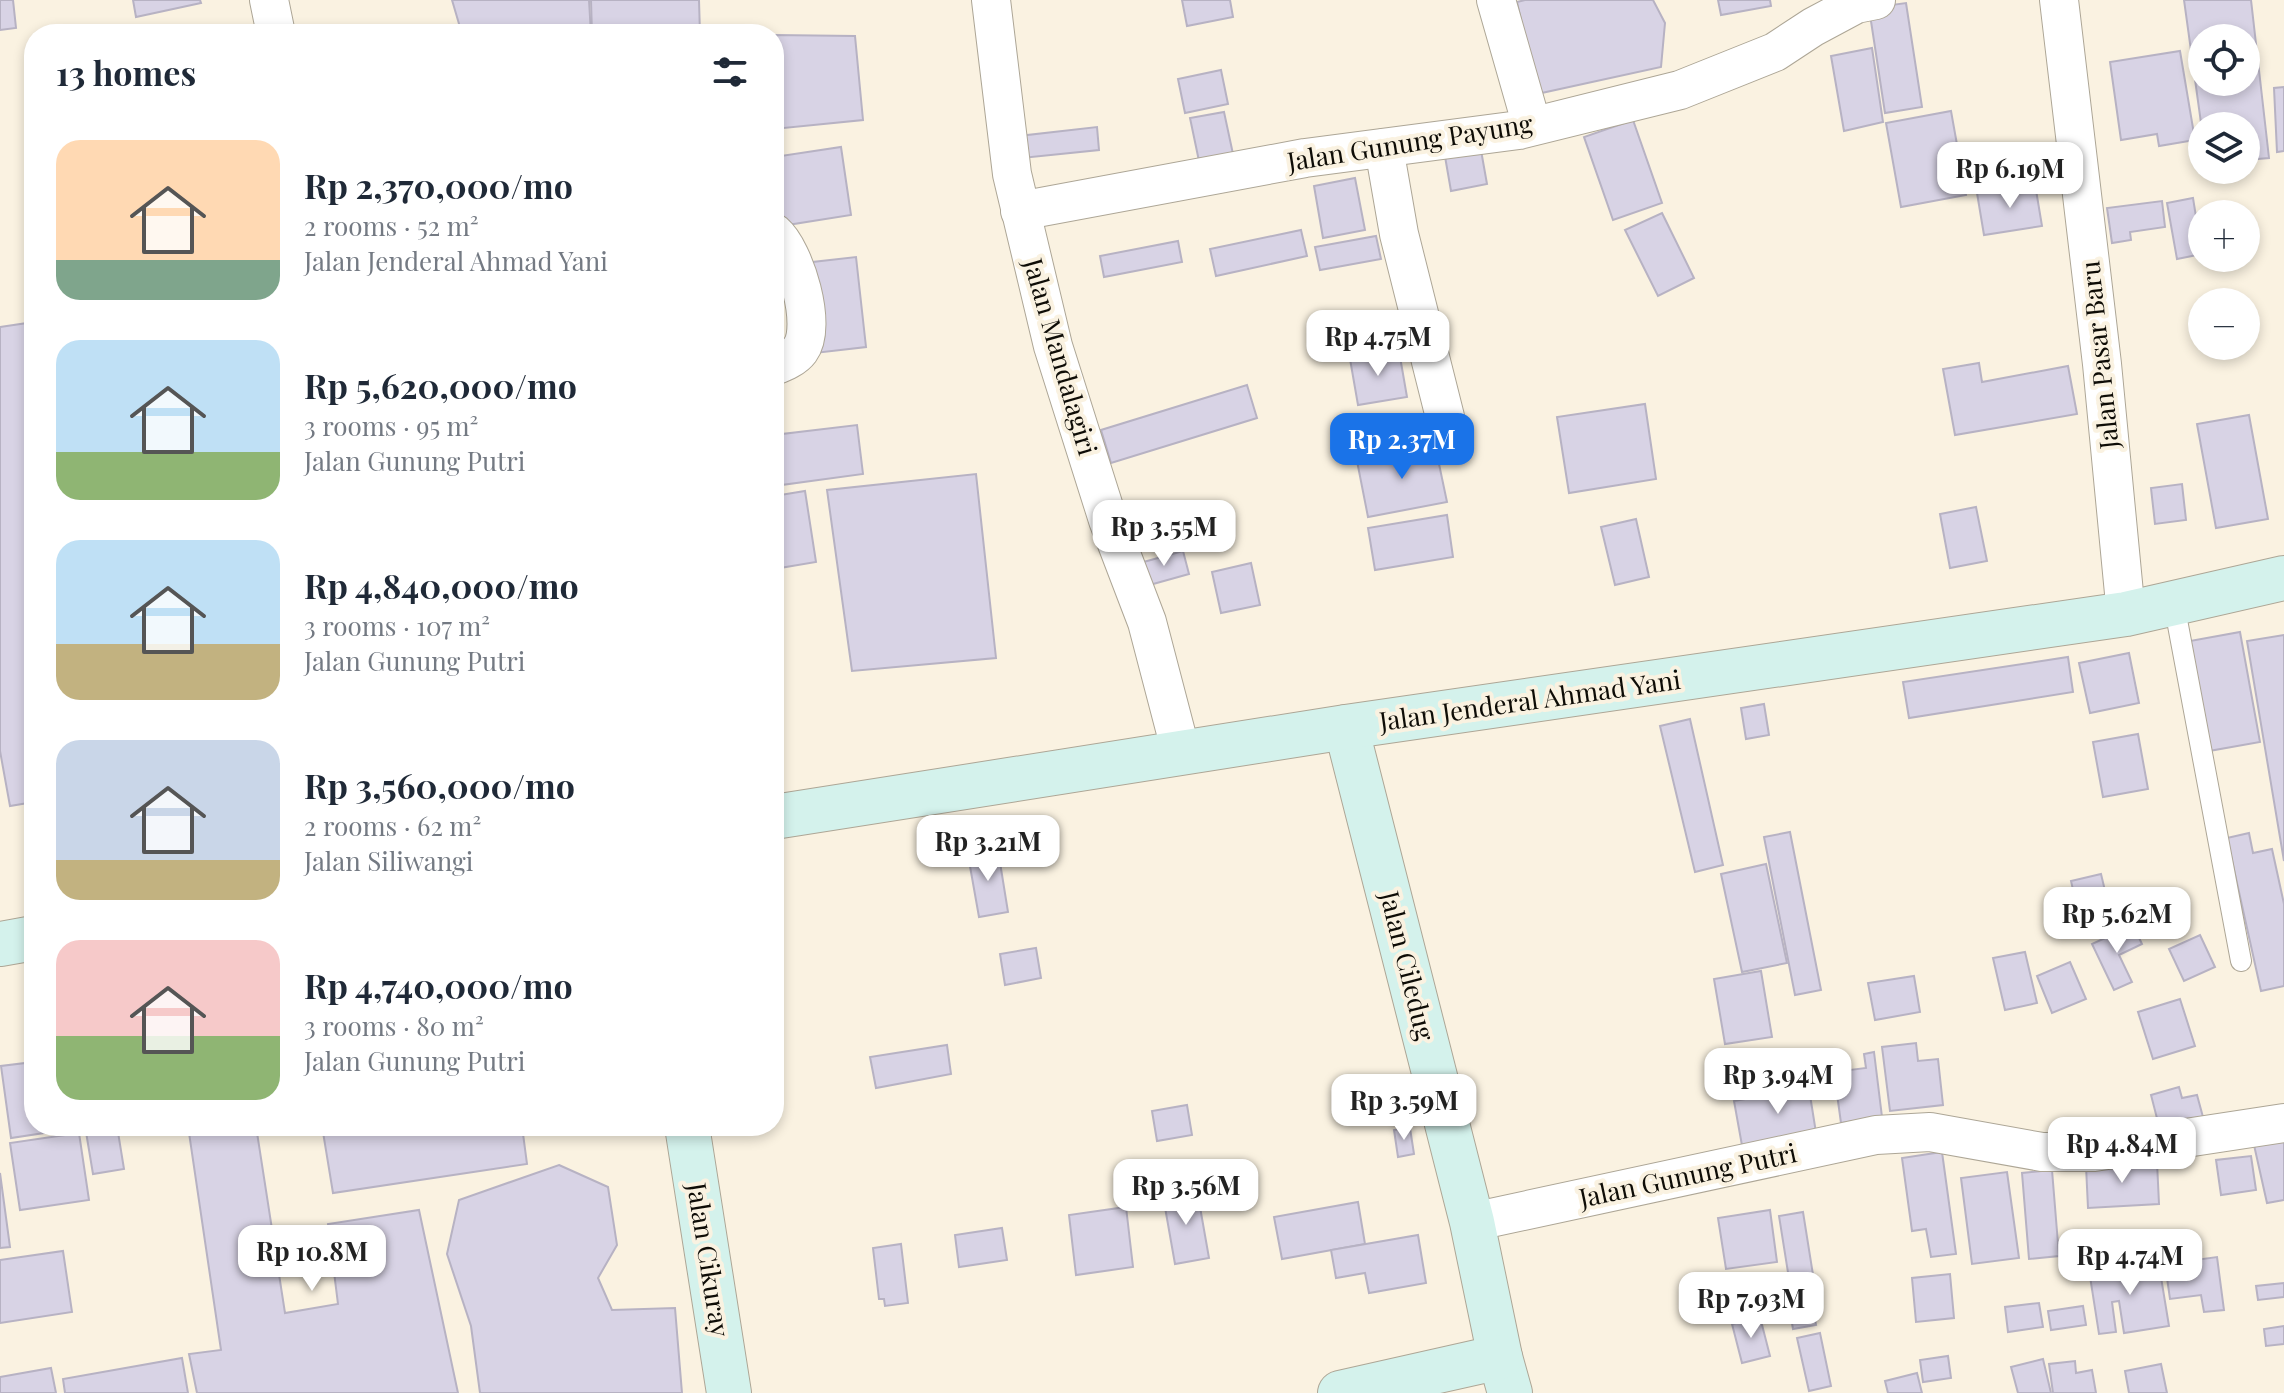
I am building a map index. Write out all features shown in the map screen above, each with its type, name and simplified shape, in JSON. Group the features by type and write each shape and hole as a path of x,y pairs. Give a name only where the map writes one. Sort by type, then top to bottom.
{"main road":[{"name":"Jalan Jenderal Ahmad Yani","path":"784,815 1346,727 2126,614 2284,578"},
{"name":"Jalan Ciledug","path":"1346,727 1472,1222 1505,1375"},
{"path":"0,944 24,940"},
{"name":"Jalan Cikuray","path":"689,1136 729,1393"},
{"path":"1340,1393 1505,1375"}],"street":[{"path":"269,0 274,24"},
{"name":"Jalan Mandalagiri","path":"991,0 1012,174 1053,346 1108,520 1147,622 1181,752"},
{"path":"1496,0 1532,126"},
{"name":"Jalan Gunung Payung","path":"1020,211 1305,158 1519,130 1680,90 1775,52 1856,4 1876,0"},
{"name":"Jalan Pasar Baru","path":"2059,0 2102,364 2126,614"},
{"path":"1384,148 1399,234 1445,417"},
{"path":"784,246 792,256 805,304 805,339 801,349 784,362"},
{"name":"Jalan Gunung Putri","path":"1472,1222 1876,1135 1930,1132 2042,1152 2094,1152 2284,1123"}],"lane":[{"path":"2174,604 2241,961"}],"building":[{"path":"0,0 13,0 16,28 0,30"},
{"path":"133,0 200,0 201,3 136,17"},
{"path":"452,0 589,0 590,24 459,24"},
{"path":"591,0 699,0 700,24 592,24"},
{"path":"1182,0 1230,0 1233,17 1187,26"},
{"path":"1653,0 1665,23 1661,67 1537,94 1517,2"},
{"path":"1718,0 1770,0 1771,6 1721,15"},
{"path":"2184,0 2251,0 2254,24 2188,24 2188,29"},
{"path":"1906,3 1922,107 1885,113 1869,8"},
{"path":"784,35 855,36 863,120 784,128"},
{"path":"1872,48 1883,122 1844,131 1831,56"},
{"path":"2180,51 2190,112 2188,141 2159,146 2157,134 2121,140 2110,62"},
{"path":"1221,70 1228,104 1185,113 1178,79"},
{"path":"2260,79 2269,158 2260,159 2260,112 2200,112 2197,96 2260,96"},
{"path":"2284,87 2284,151 2277,152 2274,88"},
{"path":"1951,111 1966,195 1901,207 1886,123"},
{"path":"1224,112 1233,154 1199,161 1190,118"},
{"path":"1633,120 1662,203 1613,220 1584,137"},
{"path":"1097,127 1099,150 1022,158 1019,136"},
{"path":"1479,139 1487,184 1451,191 1443,145"},
{"path":"841,147 851,215 784,226 784,156"},
{"path":"1355,178 1365,230 1323,238 1314,186"},
{"path":"2035,184 2042,226 1984,235 1977,193"},
{"path":"2193,198 2188,200 2188,257 2177,259 2167,203"},
{"path":"2162,201 2165,227 2130,232 2131,240 2112,243 2107,208"},
{"path":"1662,213 1694,278 1658,296 1625,230"},
{"path":"1301,230 1307,256 1216,276 1210,249"},
{"path":"1376,236 1381,259 1320,270 1315,247"},
{"path":"1178,241 1182,262 1104,277 1100,256"},
{"path":"856,257 866,347 815,353 804,263"},
{"path":"24,323 24,804 10,806 0,751 0,327"},
{"path":"1399,351 1407,397 1358,405 1350,359"},
{"path":"1979,363 1982,382 2068,366 2077,414 1955,435 1943,369"},
{"path":"1247,385 1257,418 1111,463 1101,430"},
{"path":"1645,404 1656,479 1569,493 1557,417"},
{"path":"2249,415 2268,519 2216,528 2197,424"},
{"path":"857,425 863,474 784,485 784,434"},
{"path":"1435,445 1447,502 1368,517 1357,461"},
{"path":"976,474 996,658 852,671 827,490"},
{"path":"2182,484 2186,520 2155,524 2151,488"},
{"path":"805,491 816,562 784,567 784,494"},
{"path":"1976,507 1987,561 1950,568 1940,514"},
{"path":"1447,515 1453,557 1375,570 1368,528"},
{"path":"1636,519 1649,577 1615,585 1601,527"},
{"path":"1183,551 1189,574 1146,586 1140,563"},
{"path":"1251,563 1260,605 1221,613 1212,572"},
{"path":"2240,632 2260,742 2209,751 2190,641"},
{"path":"2284,635 2284,861 2247,641"},
{"path":"2129,653 2139,703 2090,713 2079,663"},
{"path":"2068,657 2073,692 1909,718 1903,682"},
{"path":"1764,704 1769,735 1746,739 1741,708"},
{"path":"1690,719 1723,865 1695,872 1660,726"},
{"path":"2138,734 2148,789 2103,797 2093,742"},
{"path":"1790,832 1821,990 1795,995 1764,837"},
{"path":"2249,833 2253,853 2272,849 2284,904 2284,986 2261,991 2227,838"},
{"path":"998,850 1008,912 979,917 968,855"},
{"path":"1766,864 1787,963 1742,972 1721,874"},
{"path":"2101,874 2107,899 2077,907 2071,881"},
{"path":"2133,925 2142,944 2119,955 2132,982 2114,990 2092,944"},
{"path":"2200,935 2215,967 2184,981 2169,949"},
{"path":"1036,948 1041,978 1005,985 1000,954"},
{"path":"2025,952 2037,1003 2005,1010 1993,958"},
{"path":"2070,962 2086,999 2052,1013 2037,976"},
{"path":"1761,971 1772,1037 1725,1044 1714,979"},
{"path":"1914,976 1920,1012 1875,1020 1868,983"},
{"path":"2180,999 2195,1046 2153,1059 2138,1012"},
{"path":"1916,1043 1918,1061 1938,1059 1943,1105 1890,1111 1882,1047"},
{"path":"947,1045 951,1074 876,1088 870,1057"},
{"path":"1874,1052 1882,1117 1841,1123 1834,1072 1866,1068 1864,1054"},
{"path":"24,1063 24,1136 11,1138 1,1066"},
{"path":"1806,1070 1817,1139 1743,1151 1734,1101 1790,1091 1787,1073"},
{"path":"2179,1087 2182,1098 2197,1095 2203,1117 2160,1130 2151,1095"},
{"path":"1187,1105 1192,1135 1157,1141 1152,1111"},
{"path":"1410,1128 1414,1154 1398,1157 1394,1130"},
{"path":"79,1136 89,1200 20,1210 10,1143"},
{"path":"87,1136 119,1136 124,1169 93,1174"},
{"path":"189,1136 258,1136 285,1313 338,1304 328,1224 419,1210 458,1393 197,1393 189,1354 221,1350"},
{"path":"324,1136 523,1136 527,1164 333,1193"},
{"path":"2284,1139 2284,1200 2267,1203 2254,1145"},
{"path":"1942,1152 1956,1254 1931,1257 1926,1229 1912,1231 1902,1158"},
{"path":"2251,1156 2256,1190 2221,1195 2216,1160"},
{"path":"2157,1162 2159,1204 2088,1208 2086,1166"},
{"path":"559,1165 608,1187 617,1245 598,1278 612,1310 675,1308 682,1393 480,1393 471,1326 447,1254 459,1200"},
{"path":"2052,1170 2059,1256 2029,1259 2022,1173"},
{"path":"2007,1172 2019,1258 1972,1264 1961,1178"},
{"path":"0,1173 10,1247 0,1248"},
{"path":"1197,1190 1209,1258 1175,1264 1163,1196"},
{"path":"1358,1202 1365,1244 1282,1259 1274,1217"},
{"path":"1126,1207 1133,1267 1076,1275 1069,1215"},
{"path":"1770,1210 1777,1262 1726,1269 1718,1218"},
{"path":"1803,1212 1814,1281 1790,1285 1779,1216"},
{"path":"1002,1228 1007,1260 959,1267 955,1235"},
{"path":"1418,1235 1426,1283 1369,1293 1365,1273 1336,1278 1331,1250"},
{"path":"901,1244 908,1303 885,1306 884,1299 879,1299 873,1248"},
{"path":"63,1251 72,1312 0,1323 0,1260"},
{"path":"2217,1257 2224,1310 2204,1312 2201,1295 2170,1299 2165,1264"},
{"path":"2158,1259 2169,1326 2124,1333 2119,1301 2112,1302 2116,1332 2099,1334 2089,1270"},
{"path":"1950,1274 1954,1318 1916,1322 1912,1278"},
{"path":"2284,1283 2284,1297 2258,1300 2256,1286"},
{"path":"1812,1302 1816,1325 1793,1329 1789,1306"},
{"path":"2039,1303 2043,1327 2008,1332 2005,1307"},
{"path":"2083,1306 2086,1325 2051,1330 2048,1311"},
{"path":"1760,1317 1770,1356 1742,1363 1732,1324"},
{"path":"2284,1326 2284,1344 2266,1346 2264,1329"},
{"path":"1820,1333 1831,1386 1809,1391 1797,1338"},
{"path":"1948,1356 1951,1378 1923,1382 1920,1360"},
{"path":"182,1358 188,1393 65,1393 63,1379"},
{"path":"2043,1359 2051,1393 2018,1393 2011,1367"},
{"path":"2075,1361 2076,1373 2092,1370 2096,1393 2053,1393 2049,1364"},
{"path":"2161,1364 2167,1393 2129,1393 2125,1371"},
{"path":"51,1368 56,1393 0,1393 0,1377"},
{"path":"1917,1373 1922,1393 1888,1393 1885,1381"}]}
